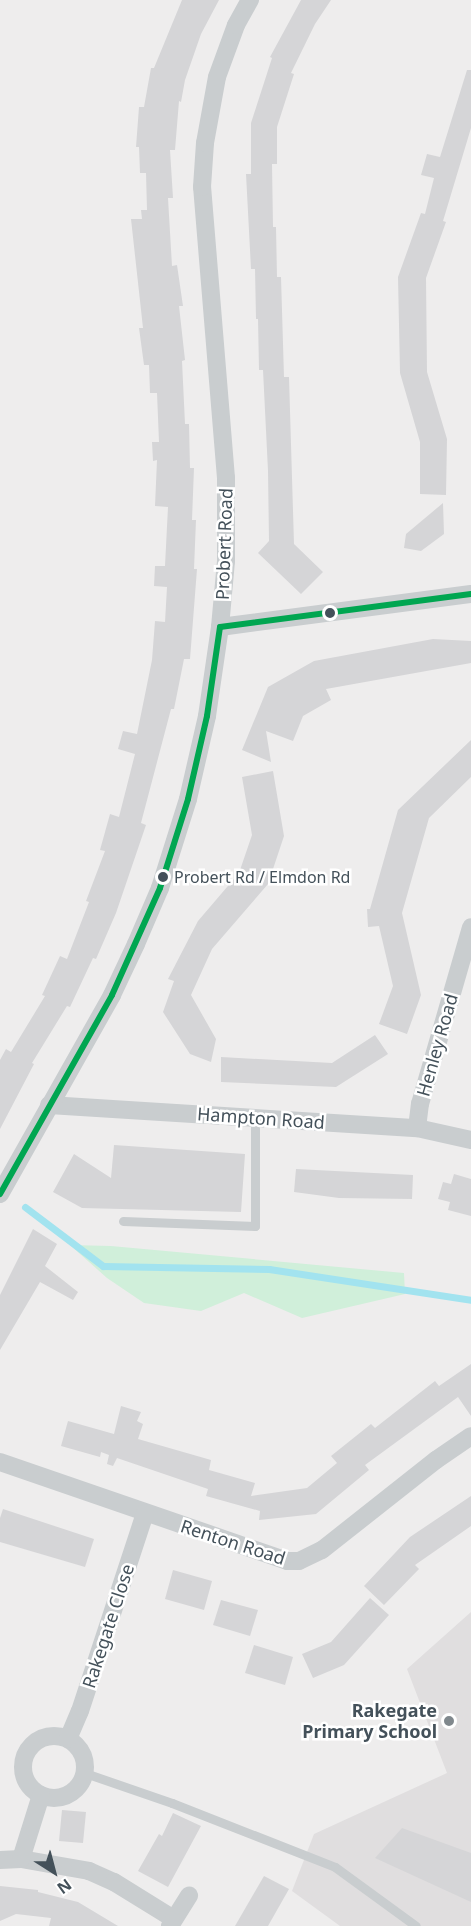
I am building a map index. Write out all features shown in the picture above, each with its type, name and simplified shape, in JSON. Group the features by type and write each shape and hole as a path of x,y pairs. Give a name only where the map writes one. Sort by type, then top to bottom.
{"street":[{"name":"Probert Road","path":"0,1194 112,995 160,888 188,800 207,716 220,627 226,561 226,478 202,187 205,143 217,77 236,26 250,0"},
{"path":"220,627 471,594"},
{"name":"Henley Road","path":"417,1128 420,1104 471,927"},
{"name":"Hampton Road","path":"49,1105 417,1128 471,1140"},
{"name":"Renton Road","path":"0,1462 286,1561 299,1561 322,1550 436,1460 471,1436"},
{"name":"Rakegate Close","path":"68,1739 80,1711 145,1513"},
{"path":"48,1736 68,1739 82,1753 85,1773 81,1782 68,1795 50,1798 41,1795 33,1790 23,1773 26,1754 31,1745 48,1736"},
{"path":"21,1859 41,1795"},
{"path":"0,1860 21,1859 89,1871 114,1882 172,1922 189,1896"}],"lane":[{"path":"123,1221 255,1226 255,1118"},
{"path":"85,1773 172,1803 335,1866 416,1926"}],"shaded area":[{"name":"Rakegate Primary School","path":"471,1612 471,1926 340,1926 292,1891 314,1834 447,1773 407,1669"}],"green space":[{"path":"70,1245 111,1246 404,1273 405,1294 302,1318 244,1293 201,1311 144,1303 107,1278"}],"building":[{"path":"182,0 219,0 201,34 185,80 181,102 179,101 175,150 170,150 173,198 168,198 172,266 177,265 183,306 179,306 185,360 182,361 185,424 189,424 190,468 194,468 192,520 196,520 194,569 197,569 190,659 184,659 174,709 171,709 141,823 146,825 116,913 96,959 93,958 70,1007 67,1006 32,1063 34,1064 0,1129 0,1060 6,1049 11,1052 45,996 42,995 60,956 67,959 89,902 86,901 105,851 100,850 110,814 119,817 135,754 118,749 123,731 137,734 152,660 155,621 165,622 167,587 154,586 155,566 165,566 168,507 155,506 157,460 153,461 152,442 159,442 157,393 150,393 149,365 144,365 139,328 143,328 131,219 142,219 141,210 147,210 146,173 140,173 139,147 136,147 139,107 144,107 151,68 154,68"},
{"path":"301,0 331,0 315,24 291,73 294,74 277,127 277,164 272,164 273,227 276,227 277,277 281,277 284,377 289,377 294,544 323,572 301,594 258,553 269,541 268,471 263,370 259,370 255,269 251,269 246,174 251,174 251,123 272,58 270,57"},
{"path":"467,70 471,70 471,128 443,221 446,222 426,278 427,372 447,439 446,495 420,494 420,442 400,373 398,277 421,213 425,214 434,178 421,175 427,154 440,157"},
{"path":"443,503 444,534 421,551 404,548 406,534"},
{"path":"433,639 471,641 471,663 326,689 331,700 303,716 293,741 266,731 271,762 242,750 268,687 314,661"},
{"path":"471,740 471,777 429,818 402,913 421,995 407,1034 379,1024 393,986 379,926 368,927 367,909 370,909 398,810"},
{"path":"273,771 284,836 268,884 212,949 191,995 216,1039 211,1062 190,1054 163,1012 174,981 168,979 198,921 239,873 252,835 242,777"},
{"path":"375,1035 388,1054 336,1087 221,1082 221,1057 332,1063"},
{"path":"114,1145 245,1154 241,1212 82,1208 53,1192 74,1154 111,1178"},
{"path":"296,1169 413,1175 412,1199 339,1198 294,1192"},
{"path":"454,1174 471,1179 471,1216 448,1210 450,1202 438,1199 443,1182 451,1184"},
{"path":"33,1229 57,1244 45,1266 78,1292 73,1300 40,1282 0,1350 0,1295"},
{"path":"471,1364 471,1416 458,1397 365,1465 369,1470 316,1514 259,1520 260,1511 206,1496 208,1489 117,1458 113,1466 107,1464 109,1455 101,1452 100,1457 61,1446 68,1421 114,1434 121,1406 141,1412 137,1421 143,1424 138,1439 211,1460 209,1470 255,1483 251,1496 307,1488 337,1463 331,1456 371,1424 375,1428 435,1381 439,1386"},
{"path":"471,1496 471,1526 415,1565 419,1569 384,1605 364,1586 410,1537"},
{"path":"3,1509 94,1539 85,1567 0,1542 0,1518"},
{"path":"173,1570 212,1581 204,1610 165,1599"},
{"path":"370,1598 389,1615 344,1665 313,1678 302,1654 331,1642"},
{"path":"221,1600 258,1610 250,1636 213,1625"},
{"path":"254,1645 293,1657 285,1685 245,1673"},
{"path":"62,1810 86,1812 83,1843 59,1841"},
{"path":"173,1813 201,1826 168,1887 138,1871 159,1834 162,1836"},
{"path":"402,1828 471,1853 471,1902 375,1858"},
{"path":"264,1876 289,1889 268,1926 235,1926"},
{"path":"0,1886 38,1890 38,1892 78,1902 118,1926 49,1926 51,1918 16,1914 0,1921"}],"waterway":[{"path":"25,1207 103,1266 269,1269 471,1300"}],"transit line":[{"path":"0,1194 112,995 160,888 188,799 207,716 220,627 471,594"}],"place":[{"name":"Probert Rd / Elmdon Rd","path":"163,877"},
{"name":"Rakegate Primary School","path":"449,1721"}]}
